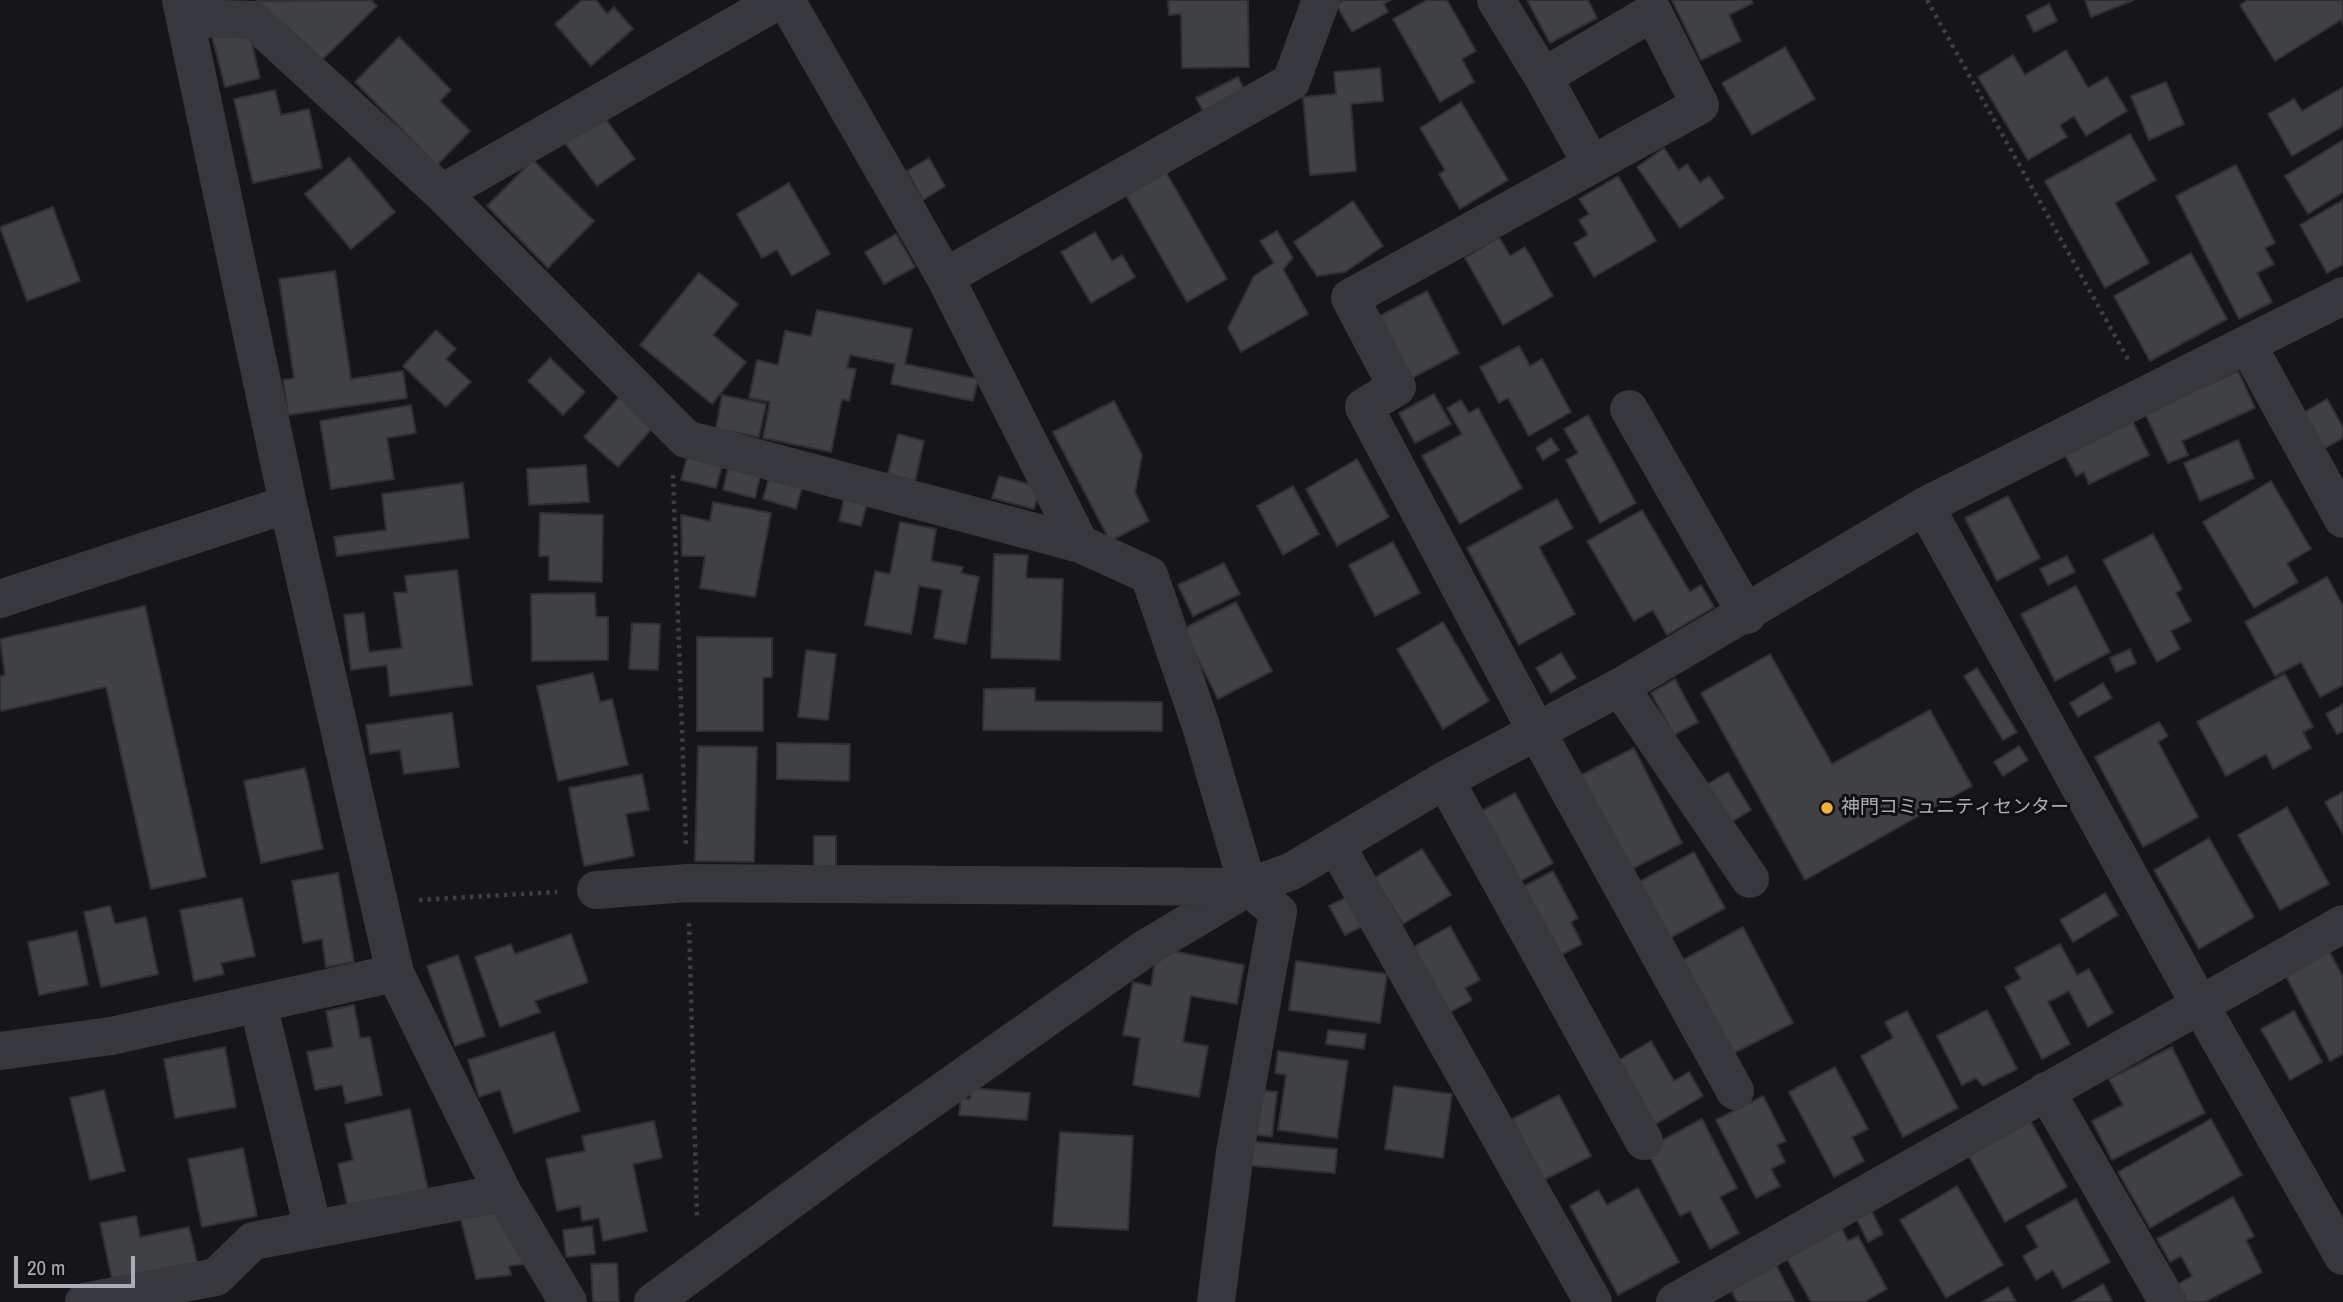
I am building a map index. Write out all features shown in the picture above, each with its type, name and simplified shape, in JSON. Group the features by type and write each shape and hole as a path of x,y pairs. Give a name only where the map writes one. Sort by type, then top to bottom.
{"street":[{"path":"442,193 779,0"},
{"path":"786,0 945,277 1080,544"},
{"path":"945,277 1291,82 1321,0"},
{"path":"1496,0 1591,163"},
{"path":"568,1302 503,1193 395,973 288,504 184,9 253,20 442,193 686,439 1080,544 1149,575 1201,726 1248,887 1278,912 1235,1152 1216,1302"},
{"path":"1543,78 1653,12 1700,105 1350,298 1397,387 1364,407 1536,732 1735,1091"},
{"path":"653,1302 858,1151 1143,950 1248,887 1292,871 1445,780 1620,687 1747,615 1925,506 2343,296"},
{"path":"2248,346 2343,519"},
{"path":"1629,409 1747,615"},
{"path":"0,600 288,504"},
{"path":"1925,506 2200,1005 2343,1256"},
{"path":"1620,687 1750,879"},
{"path":"1445,780 1644,1141"},
{"path":"1336,845 1593,1302"},
{"path":"596,890 687,883 1248,887"},
{"path":"1675,1302 2343,924"},
{"path":"0,1051 111,1036 395,973"},
{"path":"258,1004 313,1229"},
{"path":"2046,1091 2168,1302"},
{"path":"84,1302 216,1277 253,1241 503,1193"}],"path":[{"path":"1927,0 2148,395"},
{"path":"686,439 672,480 699,1268"},
{"path":"380,903 596,890"}],"building":[{"path":"371,0 377,6 318,64 256,1"},
{"path":"582,0 596,0 607,14 614,7 633,29 591,66 555,24"},
{"path":"1168,0 1248,0 1249,67 1182,68 1181,14 1169,15"},
{"path":"1344,0 1391,0 1384,4 1388,12 1352,32 1336,4"},
{"path":"1427,0 1447,0 1476,51 1462,59 1474,82 1440,102 1393,19"},
{"path":"1527,0 1588,0 1597,18 1550,43"},
{"path":"1672,0 1751,0 1753,3 1729,15 1741,41 1701,60"},
{"path":"2085,0 2134,0 2091,17"},
{"path":"2248,0 2343,0 2343,24 2341,20 2275,61 2240,5"},
{"path":"2049,4 2057,21 2034,32 2026,16"},
{"path":"248,27 260,78 225,87 212,36"},
{"path":"399,37 451,90 440,101 470,131 437,165 355,82"},
{"path":"1785,47 1815,99 1752,135 1722,83"},
{"path":"2066,50 2088,88 2107,77 2127,111 2086,136 2074,116 2060,125 2067,137 2028,160 1978,77 2013,55 2025,75"},
{"path":"1380,68 1383,101 1351,104 1356,171 1310,175 1303,97 1336,94 1334,72"},
{"path":"1238,77 1244,90 1203,111 1196,98"},
{"path":"2166,82 2184,124 2149,140 2131,96"},
{"path":"2343,87 2343,126 2292,156 2268,114 2294,99 2302,111"},
{"path":"275,90 281,115 309,109 322,168 253,183 234,99"},
{"path":"1461,102 1508,180 1460,209 1439,174 1445,170 1420,128"},
{"path":"602,114 635,159 597,186 564,142"},
{"path":"2130,134 2156,180 2115,203 2149,263 2105,288 2045,181"},
{"path":"2343,140 2343,192 2308,214 2285,176"},
{"path":"1664,148 1679,170 1687,164 1700,183 1709,176 1724,198 1680,228 1637,167"},
{"path":"349,157 395,212 351,249 305,194"},
{"path":"929,158 945,186 923,200 907,171"},
{"path":"533,160 594,221 548,268 487,206"},
{"path":"2236,165 2275,243 2265,248 2274,264 2257,273 2272,302 2239,319 2176,196"},
{"path":"1163,167 1227,279 1187,302 1123,190"},
{"path":"1618,176 1656,241 1594,277 1574,243 1588,235 1579,220 1589,214 1579,199"},
{"path":"789,183 830,254 792,276 777,250 762,258 737,214"},
{"path":"2343,200 2343,264 2327,273 2300,225"},
{"path":"1353,201 1383,246 1345,272 1317,276 1294,242"},
{"path":"53,207 80,281 27,301 0,227"},
{"path":"1277,231 1293,258 1283,269 1308,314 1241,352 1228,328 1254,276 1274,263 1260,241"},
{"path":"1095,232 1112,261 1122,255 1135,277 1091,303 1061,252"},
{"path":"896,234 915,267 884,284 865,252"},
{"path":"1499,237 1510,256 1525,247 1553,296 1503,325 1465,258"},
{"path":"2191,253 2227,319 2150,361 2114,296"},
{"path":"335,271 351,379 403,371 407,398 288,415 283,380 294,378 279,279"},
{"path":"699,273 738,304 713,335 746,362 712,404 640,345"},
{"path":"1427,291 1459,353 1412,378 1380,316"},
{"path":"817,310 912,329 905,364 978,379 973,401 891,384 895,364 850,355 847,368 856,369 849,401 842,399 831,452 763,438 770,402 749,398 757,360 778,365 785,331 811,336"},
{"path":"436,330 456,349 446,359 471,382 446,407 403,366"},
{"path":"1519,346 1530,366 1542,359 1571,412 1529,436 1508,398 1499,403 1480,367"},
{"path":"550,358 585,392 563,415 528,381"},
{"path":"2238,371 2255,408 2182,441 2188,455 2168,463 2145,413"},
{"path":"1434,394 1451,424 1415,443 1399,413"},
{"path":"621,395 655,425 618,467 584,437"},
{"path":"722,395 766,404 759,437 716,429"},
{"path":"2327,399 2343,427 2343,438 2316,453 2296,417"},
{"path":"1461,400 1469,413 1478,408 1522,488 1460,524 1422,456 1462,434 1447,408"},
{"path":"1114,401 1142,455 1135,492 1149,521 1110,541 1053,432"},
{"path":"411,405 416,433 387,438 394,479 331,489 320,421"},
{"path":"1588,415 1636,503 1600,523 1566,460 1578,453 1564,429"},
{"path":"2132,420 2149,455 2089,484 2084,472 2076,476 2064,453"},
{"path":"898,434 924,441 915,481 888,474"},
{"path":"1551,438 1559,450 1543,460 1536,448"},
{"path":"2238,440 2254,478 2200,501 2184,463"},
{"path":"689,449 724,458 716,488 681,480"},
{"path":"1357,459 1389,517 1337,546 1306,489"},
{"path":"730,460 762,468 755,498 723,490"},
{"path":"586,465 589,502 529,505 527,469"},
{"path":"771,471 804,481 796,509 763,499"},
{"path":"999,476 1040,487 1034,509 992,498"},
{"path":"2271,481 2311,549 2287,563 2298,582 2254,608 2203,522"},
{"path":"463,483 469,538 337,556 334,537 386,530 382,494"},
{"path":"1293,486 1319,534 1283,555 1257,506"},
{"path":"845,494 868,499 861,526 839,521"},
{"path":"2008,496 2040,558 1997,581 1965,518"},
{"path":"1557,499 1573,528 1539,547 1575,614 1519,645 1467,548"},
{"path":"713,502 771,513 755,597 700,588 705,556 682,556 681,515 710,521"},
{"path":"1642,510 1690,592 1701,585 1714,607 1667,635 1653,610 1634,621 1587,541"},
{"path":"540,513 603,515 602,582 549,580 549,556 539,556"},
{"path":"900,522 936,529 931,561 963,567 961,573 979,577 966,644 934,638 942,590 919,586 911,634 865,625 875,571 890,574"},
{"path":"2153,534 2182,589 2176,593 2191,621 2171,631 2180,649 2157,662 2103,560"},
{"path":"1393,542 1420,593 1375,616 1349,565"},
{"path":"994,554 1028,555 1026,578 1063,579 1060,660 991,658"},
{"path":"2067,556 2075,572 2048,585 2040,569"},
{"path":"1224,563 1240,594 1193,616 1178,585"},
{"path":"457,570 472,685 390,696 387,665 351,670 344,615 364,613 369,652 402,648 394,593 407,592 405,576"},
{"path":"2327,577 2343,606 2343,685 2320,697 2301,662 2275,676 2245,622"},
{"path":"2076,586 2110,652 2055,681 2021,614"},
{"path":"595,593 596,617 608,617 608,660 532,661 531,594"},
{"path":"1236,602 1272,671 1218,699 1183,629"},
{"path":"145,606 206,877 151,889 106,687 1,711 0,708 0,676 5,675 0,639"},
{"path":"1443,622 1489,701 1443,729 1397,649"},
{"path":"632,623 660,624 658,670 629,669"},
{"path":"697,637 772,638 772,677 763,678 763,731 697,731"},
{"path":"2130,649 2136,663 2116,672 2110,658"},
{"path":"806,650 836,654 828,720 798,717"},
{"path":"1561,653 1576,678 1551,693 1536,668"},
{"path":"1770,654 1832,764 1930,710 1972,786 1805,880 1701,693"},
{"path":"1977,668 2017,732 2003,740 1964,676"},
{"path":"593,673 600,702 612,699 628,765 558,781 537,686"},
{"path":"2285,674 2313,727 2303,732 2311,748 2273,769 2266,754 2226,776 2197,722"},
{"path":"1675,679 1698,722 1674,735 1651,693"},
{"path":"2103,683 2112,698 2078,717 2070,703"},
{"path":"1035,688 1035,701 1162,702 1162,731 983,730 984,689"},
{"path":"2343,704 2343,731 2337,734 2326,714"},
{"path":"452,713 459,767 404,774 400,750 370,754 366,725"},
{"path":"2159,722 2168,736 2158,742 2198,817 2143,847 2095,757"},
{"path":"777,743 850,744 849,781 777,779"},
{"path":"698,746 757,747 754,862 695,861"},
{"path":"2019,746 2028,760 2003,776 1994,762"},
{"path":"1634,748 1682,843 1628,871 1579,776"},
{"path":"305,768 323,849 261,863 244,781"},
{"path":"1728,772 1751,810 1728,824 1706,785"},
{"path":"642,774 649,810 626,814 634,856 584,866 569,788"},
{"path":"2343,792 2343,834 2325,802"},
{"path":"1515,793 1553,863 1516,884 1478,813"},
{"path":"2287,807 2329,884 2280,910 2238,835"},
{"path":"814,836 836,836 836,870 814,870"},
{"path":"2209,838 2254,917 2199,949 2154,870"},
{"path":"1422,849 1451,895 1403,924 1374,878"},
{"path":"1694,852 1725,908 1668,939 1637,883"},
{"path":"1553,871 1578,918 1571,922 1582,944 1551,960 1515,891"},
{"path":"338,873 354,962 326,967 322,939 303,943 292,881"},
{"path":"2105,893 2118,915 2073,942 2060,920"},
{"path":"1349,896 1365,925 1345,935 1329,906"},
{"path":"242,898 255,956 221,963 224,974 194,981 180,910"},
{"path":"110,906 115,924 146,917 158,974 101,987 84,912"},
{"path":"1450,926 1480,980 1465,988 1472,1000 1447,1014 1410,949"},
{"path":"1743,927 1793,1023 1732,1054 1683,960"},
{"path":"77,931 88,985 39,995 28,942"},
{"path":"571,934 588,982 535,1001 540,1012 500,1027 475,957 511,944 515,954"},
{"path":"2060,944 2077,975 2089,969 2113,1013 2088,1027 2069,991 2048,1002 2070,1044 2042,1059 2005,987 2021,979 2015,968"},
{"path":"1157,948 1244,965 1237,1004 1191,996 1183,1042 1208,1046 1199,1097 1133,1085 1140,1038 1123,1035 1133,982 1151,986"},
{"path":"2329,951 2343,977 2343,1054 2330,1061 2285,974"},
{"path":"458,955 485,1036 455,1046 427,966"},
{"path":"1296,961 1387,974 1380,1023 1289,1010"},
{"path":"354,1005 360,1038 370,1037 382,1095 346,1103 342,1085 315,1090 307,1052 333,1047 326,1011"},
{"path":"1987,1010 2017,1069 1983,1086 1976,1078 1962,1085 1937,1036"},
{"path":"1907,1011 1958,1108 1903,1137 1861,1056 1893,1038 1885,1022"},
{"path":"2294,1011 2322,1062 2290,1080 2261,1029"},
{"path":"1328,1030 1366,1034 1364,1049 1326,1044"},
{"path":"554,1032 580,1111 514,1133 500,1090 479,1097 468,1060"},
{"path":"1651,1041 1674,1081 1689,1072 1703,1096 1649,1128 1612,1064"},
{"path":"225,1047 236,1107 175,1118 164,1059"},
{"path":"2172,1047 2205,1113 2112,1160 2092,1121 2123,1105 2109,1079"},
{"path":"1278,1051 1348,1061 1337,1138 1278,1130 1286,1075 1275,1073"},
{"path":"1835,1067 1868,1129 1852,1137 1864,1161 1834,1177 1789,1092"},
{"path":"1394,1086 1452,1094 1443,1158 1385,1149"},
{"path":"971,1088 1030,1093 1027,1120 959,1115 961,1098 970,1099"},
{"path":"104,1090 125,1171 90,1180 70,1098"},
{"path":"1257,1090 1277,1092 1272,1137 1251,1134"},
{"path":"1559,1095 1591,1156 1544,1180 1512,1119"},
{"path":"1763,1096 1786,1141 1777,1145 1785,1162 1771,1169 1780,1186 1756,1198 1716,1120"},
{"path":"410,1109 429,1194 349,1212 338,1164 353,1160 345,1124"},
{"path":"1702,1119 1737,1188 1720,1197 1739,1233 1710,1249 1690,1211 1680,1216 1646,1149"},
{"path":"2211,1119 2242,1175 2150,1228 2118,1172"},
{"path":"2030,1120 2067,1187 2005,1222 1968,1155"},
{"path":"654,1121 662,1158 633,1164 647,1231 603,1241 599,1218 582,1221 580,1206 557,1211 546,1159 585,1151 582,1136"},
{"path":"1060,1132 1133,1136 1128,1230 1053,1226"},
{"path":"1245,1141 1337,1149 1335,1173 1243,1165"},
{"path":"243,1148 257,1216 202,1227 188,1159"},
{"path":"1957,1186 2003,1265 1946,1298 1900,1220"},
{"path":"1638,1188 1679,1262 1618,1295 1570,1206 1598,1190 1607,1205"},
{"path":"2233,1197 2254,1236 2246,1240 2262,1272 2205,1302 2188,1302 2178,1284 2192,1276 2181,1256 2170,1262 2157,1239"},
{"path":"2076,1199 2110,1262 2063,1288 2053,1270 2036,1280 2023,1256 2038,1247 2026,1226"},
{"path":"501,1203 531,1263 509,1266 511,1275 476,1279 460,1216"},
{"path":"1871,1210 1883,1234 1868,1242 1856,1218"},
{"path":"136,1216 140,1237 189,1227 198,1266 113,1284 100,1223"},
{"path":"592,1226 595,1254 566,1257 563,1230"},
{"path":"1841,1227 1848,1241 1858,1236 1887,1289 1864,1302 1811,1302 1786,1257"},
{"path":"1772,1257 1795,1302 1737,1302 1727,1281"},
{"path":"617,1263 619,1302 593,1302 591,1264"},
{"path":"2103,1284 2112,1301 2072,1302"},
{"path":"2008,1287 2016,1302 1982,1302"}],"place":[{"name":"神門コミュニティセンター","path":"1827,808"}]}
